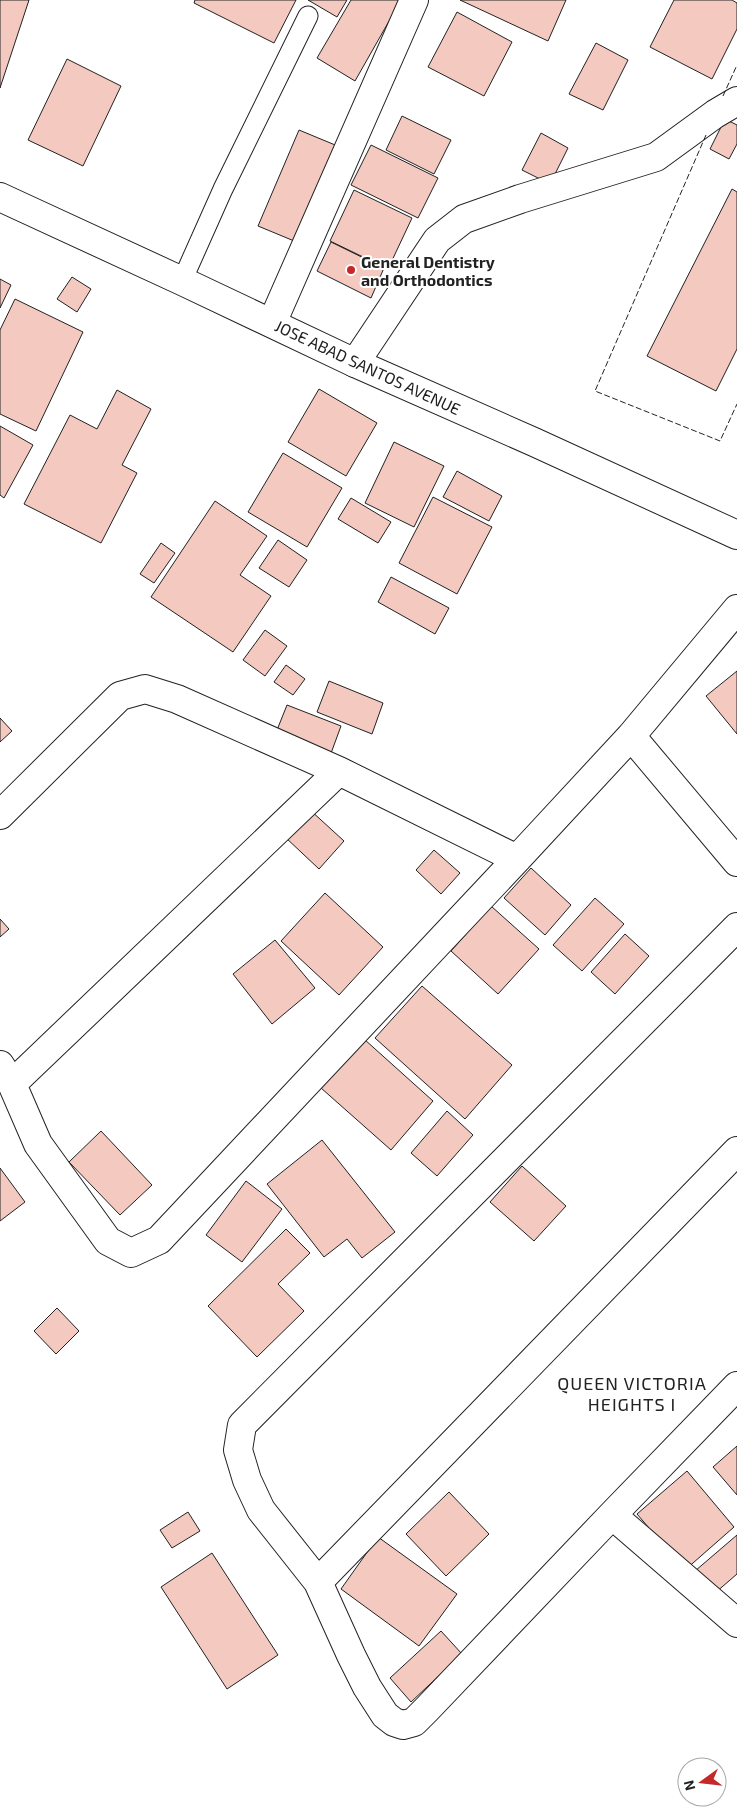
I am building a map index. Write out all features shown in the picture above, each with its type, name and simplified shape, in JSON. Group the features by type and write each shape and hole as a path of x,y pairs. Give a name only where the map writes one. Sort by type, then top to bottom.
{"main road":[{"path":"272,323 414,0"},
{"path":"355,363 437,240 464,219 520,199 656,157 715,114 737,101"},
{"name":"JOSE ABAD SANTOS AVENUE","path":"0,197 355,363 737,534"},
{"path":"339,771 6,1075 38,1144 108,1242 131,1253 158,1240 517,859 631,736 737,609"},
{"path":"0,815 120,696 145,689 177,699 339,771 517,859"},
{"path":"631,736 737,862"},
{"path":"737,927 242,1424 238,1450 247,1480 261,1510 318,1582 367,1687 384,1715 394,1722 403,1725 414,1722 427,1709 737,1386"},
{"path":"318,1582 737,1151"},
{"path":"612,1515 736,1620"}],"lane":[{"path":"182,281 223,189 308,16"}],"building":[{"path":"0,0 29,0 0,88"},
{"path":"195,0 296,0 274,43 194,3"},
{"path":"308,0 347,0 337,17"},
{"path":"351,0 401,0 355,81 317,58"},
{"path":"460,0 566,0 548,41"},
{"path":"674,0 732,0 737,3 737,29 712,79 650,47"},
{"path":"457,12 512,42 484,96 428,67"},
{"path":"596,43 628,60 603,110 569,94"},
{"path":"67,59 121,86 83,166 28,140"},
{"path":"402,116 451,140 434,174 386,150"},
{"path":"725,119 737,125 737,144 729,159 710,149"},
{"path":"299,130 340,147 299,243 258,226"},
{"path":"541,133 568,148 550,184 522,170"},
{"path":"371,145 438,178 418,218 351,185"},
{"path":"732,189 737,192 737,349 716,391 647,356"},
{"path":"354,190 412,218 388,269 330,241"},
{"name":"General Dentistry and Orthodontics","path":"331,242 384,268 371,298 317,271"},
{"path":"72,277 91,289 77,312 57,299"},
{"path":"0,279 11,285 0,308"},
{"path":"15,299 83,332 36,431 0,414 0,330"},
{"path":"319,389 377,423 346,476 288,442"},
{"path":"117,390 151,409 122,465 137,473 101,543 24,504 70,415 97,429"},
{"path":"0,426 33,445 4,498 0,495"},
{"path":"394,442 444,466 414,527 365,503"},
{"path":"283,453 342,488 307,547 248,512"},
{"path":"457,471 502,496 489,521 443,497"},
{"path":"433,497 492,527 457,594 399,563"},
{"path":"351,498 391,522 378,543 338,519"},
{"path":"215,501 267,536 240,575 271,596 233,652 151,597"},
{"path":"278,540 307,560 289,587 259,568"},
{"path":"161,543 175,553 154,583 140,574"},
{"path":"391,577 449,608 435,634 378,602"},
{"path":"265,630 287,646 265,676 243,660"},
{"path":"286,665 305,679 293,695 274,682"},
{"path":"737,671 737,734 706,696"},
{"path":"329,681 383,703 372,734 317,712"},
{"path":"287,705 341,726 330,756 275,735"},
{"path":"0,718 12,731 0,742"},
{"path":"309,809 344,841 319,869 285,837"},
{"path":"434,850 460,873 441,894 416,870"},
{"path":"531,868 571,905 545,935 504,898"},
{"path":"325,893 383,947 339,995 281,941"},
{"path":"595,898 624,924 582,971 553,945"},
{"path":"491,906 539,949 498,994 451,951"},
{"path":"0,919 9,929 0,937"},
{"path":"625,934 649,956 615,994 591,972"},
{"path":"275,940 315,988 272,1024 233,974"},
{"path":"422,986 512,1065 465,1119 375,1038"},
{"path":"364,1039 433,1101 391,1150 321,1088"},
{"path":"447,1111 473,1135 437,1176 411,1153"},
{"path":"101,1131 152,1185 120,1215 69,1162"},
{"path":"322,1140 395,1232 362,1258 347,1239 324,1257 267,1184"},
{"path":"522,1166 566,1206 534,1241 490,1202"},
{"path":"0,1168 25,1202 0,1221"},
{"path":"246,1181 282,1209 242,1262 206,1235"},
{"path":"286,1229 310,1253 278,1284 304,1311 257,1357 208,1306"},
{"path":"57,1308 79,1331 56,1354 34,1331"},
{"path":"737,1446 737,1495 713,1467"},
{"path":"687,1471 734,1527 685,1570 637,1514"},
{"path":"449,1492 489,1534 446,1576 406,1534"},
{"path":"188,1512 200,1531 172,1548 160,1530"},
{"path":"737,1535 737,1574 715,1593 695,1571"},
{"path":"378,1537 457,1594 419,1646 341,1589"},
{"path":"212,1553 278,1655 227,1689 161,1587"},
{"path":"441,1631 462,1654 411,1702 390,1678"}],"fence":[{"path":"723,96 737,65"},
{"path":"706,135 595,391 720,441 737,404"}],"place":[{"name":"General Dentistry and Orthodontics","path":"351,270"}],"district":[{"name":"QUEEN VICTORIA HEIGHTS I","path":"632,1394"}]}
